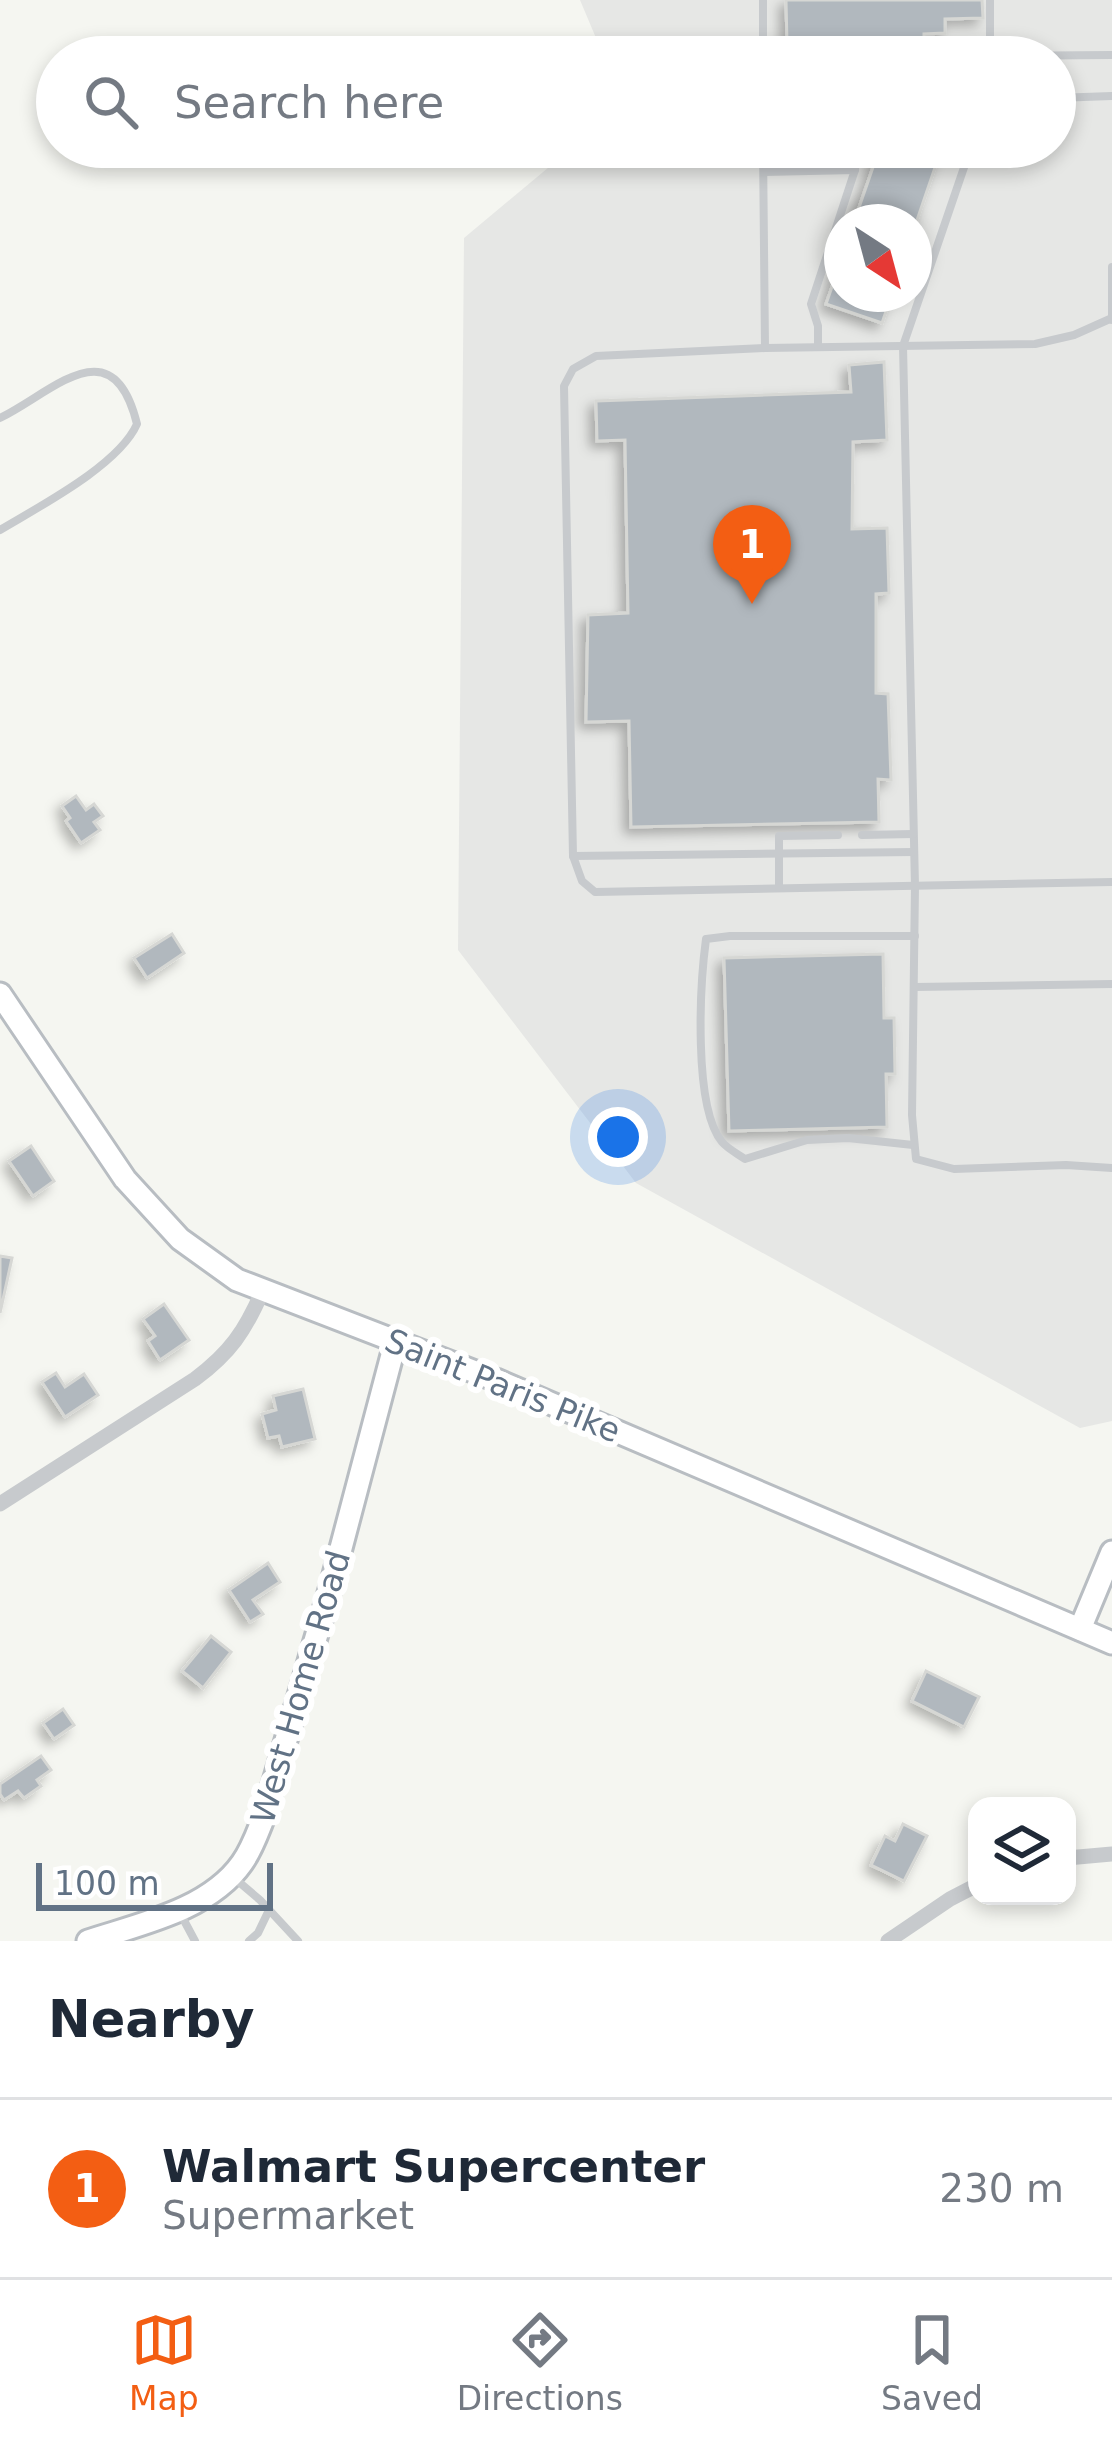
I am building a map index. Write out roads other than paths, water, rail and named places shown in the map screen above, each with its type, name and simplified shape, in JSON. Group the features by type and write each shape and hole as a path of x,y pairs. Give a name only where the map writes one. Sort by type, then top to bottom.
{"street":[{"name":"Saint Paris Pike","path":"0,994 88,1129 150,1210 209,1263 262,1292 396,1340 1112,1643"},
{"path":"0,1504 217,1363 247,1327 262,1292"},
{"name":"West Home Road","path":"88,1941 192,1905 232,1876 252,1847 331,1586 396,1340"},
{"path":"1080,1629 1112,1552"},
{"path":"1076,1857 1112,1854"},
{"path":"888,1941 968,1890"}],"lane":[{"path":"763,0 763,36"},
{"path":"990,0 990,36"},
{"path":"1076,56 1112,55"},
{"path":"1076,97 1112,96"},
{"path":"764,168 765,348"},
{"path":"964,168 902,346 915,886 912,1115 916,1159 954,1169 1112,1168"},
{"path":"764,172 856,170 811,304 818,346"},
{"path":"1112,267 1112,319 1035,344 818,346 596,356 573,369 564,386 573,856 583,881 596,892 1112,882"},
{"path":"0,418 70,376 98,370 120,386 137,424 125,446 104,464 0,530"},
{"path":"862,835 914,834"},
{"path":"779,888 779,836 838,835"},
{"path":"573,856 914,852"},
{"path":"914,1145 848,1138 807,1140 745,1159 722,1142 705,1103 701,980 706,939 915,935"},
{"path":"915,986 1112,984"},
{"path":"232,1876 298,1941"},
{"path":"178,1910 195,1941"},
{"path":"249,1941 269,1910"}],"place":[{"name":"Walmart Supercenter","path":"752,604"}]}
